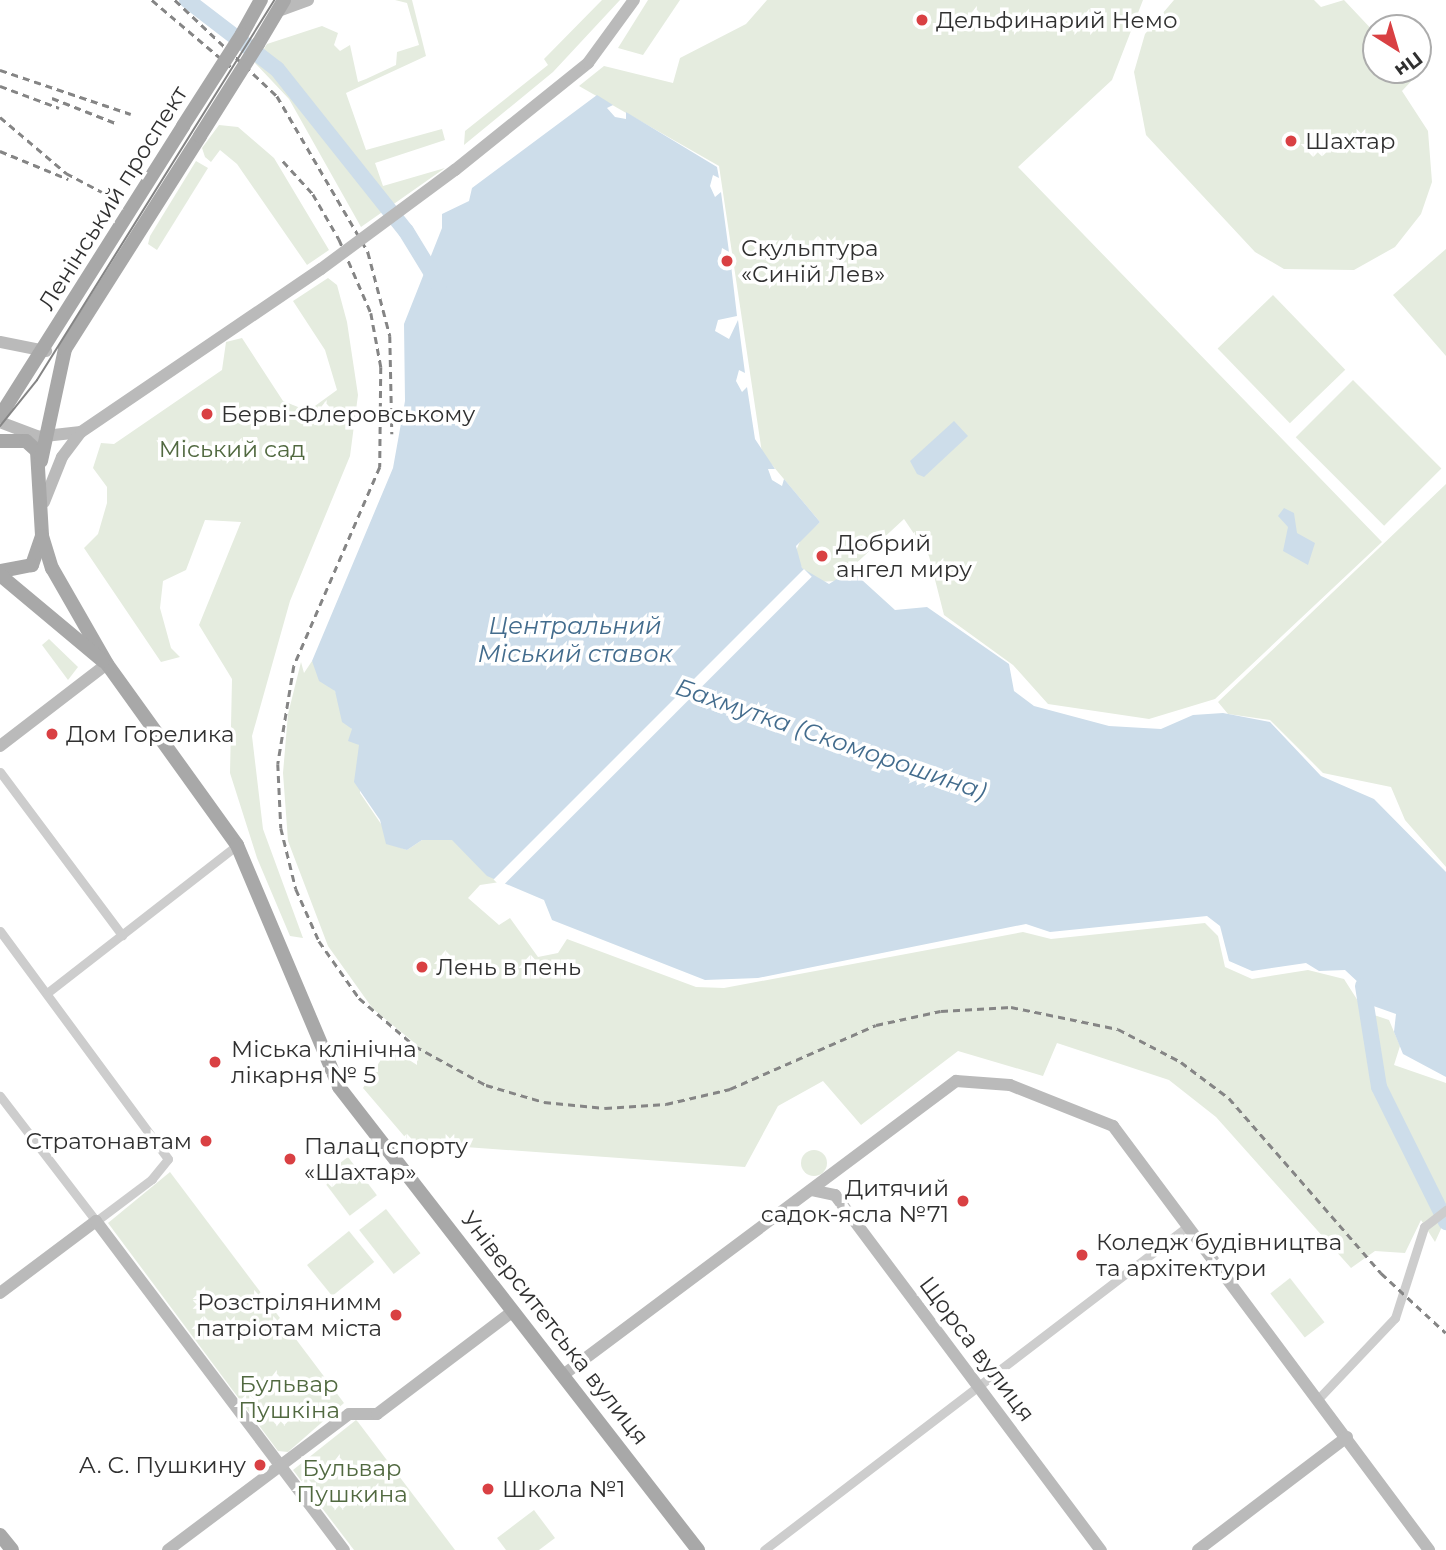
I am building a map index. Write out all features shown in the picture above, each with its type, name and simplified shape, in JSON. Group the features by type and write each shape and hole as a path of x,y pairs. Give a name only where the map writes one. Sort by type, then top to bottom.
{"main road":[{"name":"Ленінський проспект","path":"0,416 46,351 261,0"},
{"name":"Ленінський проспект","path":"42,518 40,461 56,373 79,325 281,6"},
{"path":"0,441 16,439 33,444 40,461"},
{"path":"0,573 32,565 42,518"},
{"name":"Університетська вулиця","path":"42,518 52,568 107,664 237,845 339,1087 698,1550"},
{"name":"Університетська вулиця","path":"0,573 107,664"},
{"path":"0,1535 12,1550"}],"street":[{"path":"281,6 308,0"},
{"path":"42,518 62,457 81,432 321,270 455,170 588,63 634,0"},
{"path":"0,342 46,351"},
{"path":"50,400 55,421 81,432"},
{"path":"0,422 43,438"},
{"path":"16,439 81,432"},
{"path":"0,746 107,664"},
{"path":"0,772 122,935"},
{"path":"47,993 237,845"},
{"path":"0,931 168,1159 152,1179 0,1293"},
{"path":"563,1376 956,1081 971,1077 1040,1094 1109,1122 1429,1550"},
{"path":"0,1096 344,1550"},
{"path":"810,1190 835,1195 834,1172"},
{"name":"Щорса вулиця","path":"835,1195 1101,1550"},
{"path":"1318,1399 1395,1318 1422,1232 1435,1215 1446,1210"},
{"path":"764,1550 1188,1226"},
{"path":"168,1550 349,1414 377,1414 513,1311"},
{"path":"1198,1550 1347,1437"}],"green space":[{"path":"395,0 412,0 426,56 346,93 366,150 442,129 445,140 375,163 383,186 445,168 361,227 289,99 255,63 267,44 322,26 338,33 334,45 340,51 350,45 358,82 366,79 396,65 397,52 419,45 407,3"},
{"path":"602,0 620,0 553,72 464,145 465,131 548,65 544,59"},
{"path":"648,0 680,0 643,55 618,48"},
{"path":"767,0 1143,0 1112,80 1018,167 1382,542 1215,699 1149,719 1048,704 1013,665 944,615 929,556 904,519 837,581 816,582 802,568 795,553 801,539 820,522 762,453 719,166 579,86 604,66 673,83 680,58 746,24"},
{"name":"Шахтар","path":"1174,0 1314,0 1321,7 1344,0 1362,19 1362,84 1409,84 1402,91 1428,131 1432,182 1421,214 1395,247 1354,270 1284,269 1255,252 1146,135 1134,72 1145,34"},
{"path":"219,125 238,127 274,158 329,250 307,265 237,164 220,150 211,162 205,157 202,148"},
{"path":"196,161 208,168 157,250 148,244 150,236"},
{"path":"1446,249 1446,356 1393,295"},
{"name":"Міський сад","path":"328,278 337,285 347,322 358,395 350,456 290,601 252,736 263,829 303,938 290,936 257,858 230,773 232,679 199,625 241,522 205,520 186,570 163,581 160,608 171,648 180,657 161,662 84,548 98,534 107,503 107,487 93,468 101,443 114,444 222,370 226,342 242,338 283,401 308,411 337,390 325,350 293,301"},
{"path":"1273,295 1345,370 1290,423 1218,348"},
{"path":"1353,380 1441,468 1384,526 1296,437"},
{"path":"1446,484 1446,867 1405,820 1391,787 1323,773 1270,720 1228,714 1218,702"},
{"path":"49,639 78,667 68,680 42,645"},
{"path":"312,661 335,691 359,745 360,793 396,846 407,850 422,840 453,840 500,882 480,885 468,898 499,925 510,918 538,957 558,953 567,939 696,987 724,988 1023,932 1051,939 1205,923 1218,936 1225,967 1252,979 1308,970 1344,979 1365,1012 1389,1020 1400,1046 1394,1065 1446,1083 1446,1218 1435,1242 1421,1220 1405,1253 1375,1251 1351,1268 1216,1117 1169,1080 1057,1043 1043,1076 958,1051 861,1125 823,1081 778,1106 745,1167 410,1143 363,1088 389,1047 417,1065 417,1045 373,1009 328,946 288,841 283,773 288,714 301,662 304,673"},
{"path":"814,1150 823,1154 827,1163 823,1172 814,1176 805,1172 801,1163 805,1154"},
{"path":"348,1157 377,1195 350,1216 321,1177"},
{"name":"Бульвар Пушкіна","path":"170,1172 344,1403 288,1452 278,1451 108,1223"},
{"path":"386,1209 420,1253 394,1274 359,1230"},
{"path":"349,1231 374,1262 332,1296 307,1265"},
{"path":"1290,1278 1324,1322 1305,1338 1270,1293"},
{"name":"Бульвар Пушкина","path":"356,1420 455,1550 354,1550 293,1470"},
{"path":"534,1510 555,1538 539,1550 506,1550 497,1538"}],"water":[{"name":"Центральний Міський ставок","path":"597,95 613,105 607,108 615,117 626,119 626,112 717,167 719,178 713,175 710,186 715,197 721,192 729,252 722,248 720,260 725,270 731,265 737,316 718,320 715,331 729,339 738,320 745,373 739,370 736,381 742,392 747,387 755,439 775,469 768,469 772,480 782,486 784,479 820,522 796,546 802,568 829,584 851,570 895,610 927,607 1009,664 1014,691 1034,706 1109,726 1161,729 1193,715 1223,713 1270,722 1321,776 1374,799 1446,872 1446,1077 1403,1054 1394,1032 1396,1014 1365,1003 1360,984 1345,970 1319,971 1306,963 1252,971 1229,961 1220,926 1207,916 1050,932 1026,924 758,978 705,980 552,920 544,900 487,876 452,840 422,840 407,850 386,844 380,820 354,782 359,745 348,741 352,729 342,722 335,691 319,681 312,661 393,468 405,401 404,324 442,228 442,214 469,201 472,188"},
{"path":"954,421 968,436 924,477 917,474 910,461"},
{"path":"1284,508 1294,513 1297,533 1315,543 1308,565 1283,551 1288,527 1278,516"}],"pier":[{"path":"804,569 812,577 501,887 494,879"}],"waterway":[{"name":"Бахмутка (Скоморошина)","path":"187,0 277,69 406,231 439,285"},
{"name":"Бахмутка (Скоморошина)","path":"1363,986 1379,1087 1446,1222"}],"tram line":[{"path":"0,426 37,380 274,0"}],"railway":[{"path":"152,0 237,72"},
{"path":"175,0 277,96 368,252 390,336 392,434"},
{"path":"0,70 131,114"},
{"path":"0,86 59,108"},
{"path":"52,98 118,124"},
{"path":"0,117 66,173 104,193"},
{"path":"0,151 68,179"},
{"path":"283,161 313,194 339,239 371,313 381,367 380,467 294,666 278,764 281,828 296,889 319,941 359,998 415,1046 486,1085 544,1102 605,1108 666,1104 730,1089 876,1025 941,1011 1011,1007 1118,1029 1181,1062 1229,1098 1381,1273 1446,1333"}],"place":[{"name":"Дельфинарий Немо","path":"922,20"},
{"name":"Шахтар","path":"1291,141"},
{"name":"Скульптура «Синій Лев»","path":"727,261"},
{"name":"Берві-Флеровському","path":"207,414"},
{"name":"Добрий ангел миру","path":"822,556"},
{"name":"Дом Горелика","path":"52,734"},
{"name":"Лень в пень","path":"422,967"},
{"name":"Міська клінічна лікарня № 5","path":"215,1062"},
{"name":"Стратонавтам","path":"206,1141"},
{"name":"Палац спорту «Шахтар»","path":"290,1159"},
{"name":"Дитячий садок-ясла №71","path":"963,1201"},
{"name":"Коледж будівництва та архітектури","path":"1082,1255"},
{"name":"Розстрілянимм патріотам міста","path":"396,1315"},
{"name":"А. С. Пушкину","path":"260,1465"},
{"name":"Школа №1","path":"488,1489"}]}
